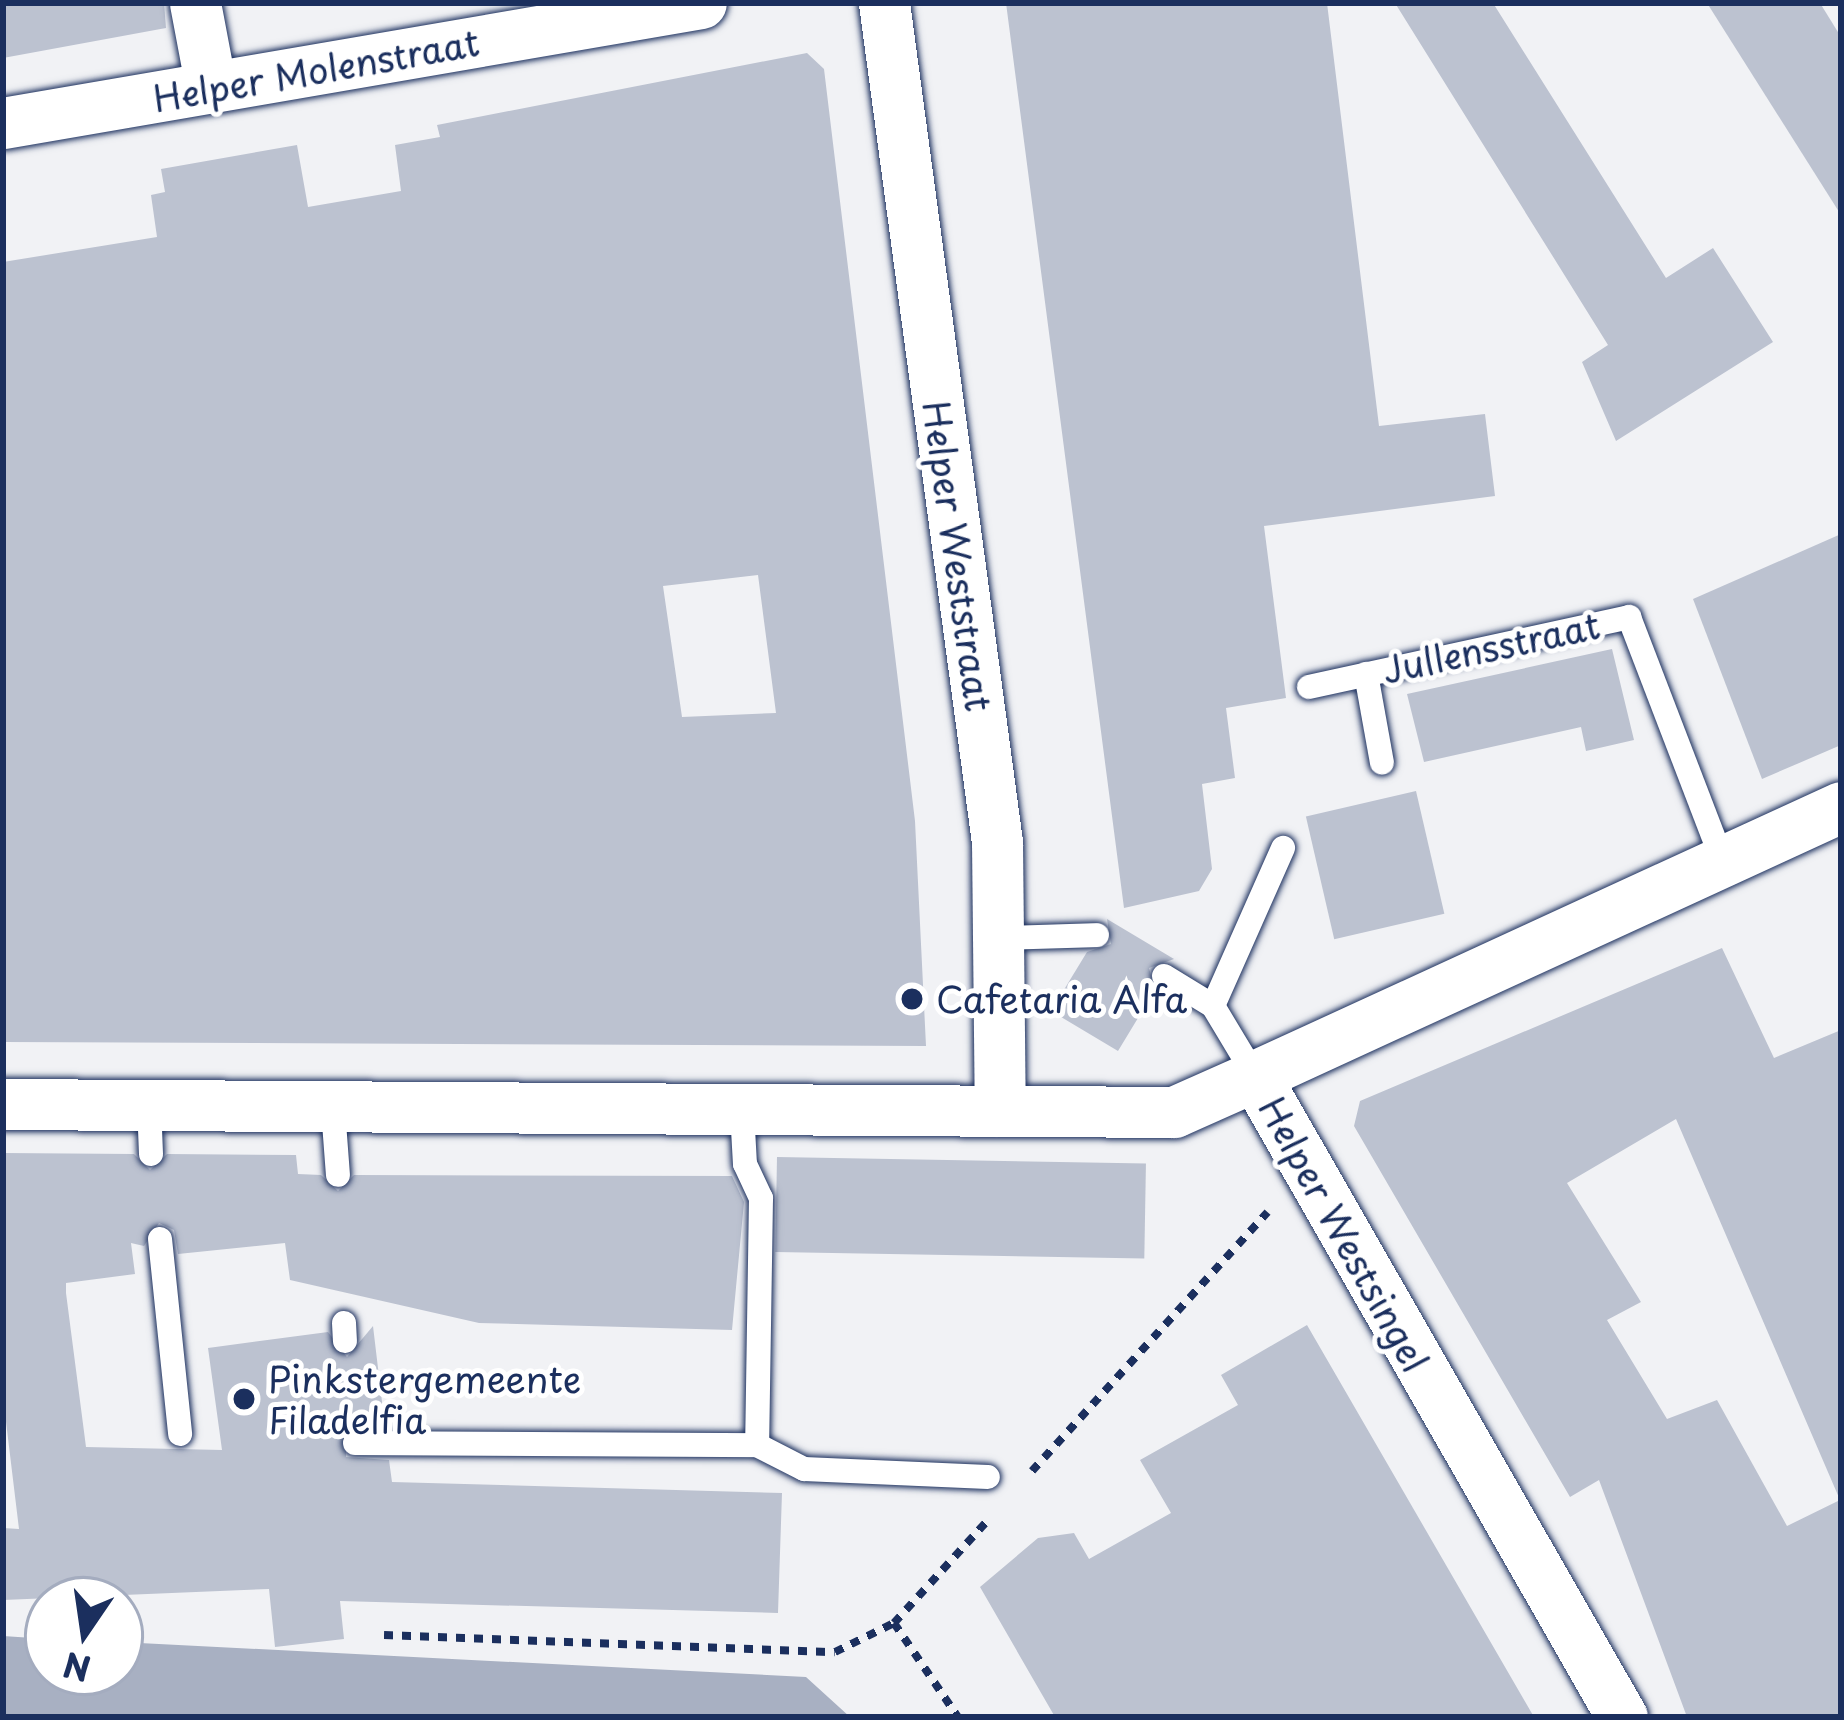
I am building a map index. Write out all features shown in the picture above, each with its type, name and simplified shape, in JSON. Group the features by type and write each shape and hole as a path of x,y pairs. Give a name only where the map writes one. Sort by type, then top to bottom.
{"street":[{"path":"195,3 211,88"},
{"name":"Helper Molenstraat","path":"3,123 700,3"},
{"name":"Helper Weststraat","path":"884,3 1003,938 1000,1111"},
{"path":"1255,1076 1841,807"},
{"name":"Helper Westsingel","path":"3,1104 150,1129 333,1109 1174,1112 1255,1076 1622,1717"}],"lane":[{"name":"Jullensstraat","path":"1309,687 1629,617 1724,862"},
{"path":"1366,674 1382,763"},
{"path":"1214,1006 1283,848"},
{"path":"1003,938 1097,934"},
{"path":"1164,976 1214,1006 1255,1076"},
{"path":"333,1109 338,1175"},
{"path":"742,1111 761,1198 758,1445"},
{"path":"160,1239 179,1434"},
{"path":"355,1443 758,1445 804,1469 988,1477"}],"path":[{"path":"894,1623 958,1717"}],"water":[{"path":"3,1636 24,1637 24,1696 144,1696 144,1643 806,1677 850,1717 3,1717"}],"building":[{"path":"3,3 164,3 166,28 3,58"},
{"path":"1006,3 1327,3 1379,426 1485,414 1495,496 1264,526 1286,698 1226,708 1235,778 1202,784 1212,869 1199,891 1124,908"},
{"path":"1395,3 1493,3 1666,278 1713,248 1773,342 1616,441 1582,362 1608,345"},
{"path":"1707,3 1820,3 1841,37 1841,215"},
{"path":"807,53 824,69 915,821 926,1046 3,1042 3,262 157,237 151,195 165,192 161,169 297,145 308,207 401,191 395,145 440,137 437,125","holes":["758,575 776,713 682,717 663,586"]},
{"path":"1841,534 1841,745 1762,779 1693,599"},
{"path":"1612,649 1634,740 1586,751 1581,727 1424,762 1407,694"},
{"path":"1416,791 1444,914 1334,939 1306,816"},
{"path":"1107,919 1174,959 1149,968 1155,990 1118,1051 1051,1011 1087,952 1111,944"},
{"path":"1722,948 1774,1058 1841,1030 1841,1717 1687,1717 1599,1480 1570,1497 1354,1126 1360,1101","holes":["1676,1119 1840,1500 1787,1526 1717,1400 1667,1419 1607,1320 1641,1302 1567,1183"]},
{"path":"3,1153 134,1154 150,1170 167,1154 296,1155 298,1174 321,1175 338,1191 354,1175 732,1176 744,1202 732,1330 479,1323 290,1280 285,1243 178,1254 174,1230 159,1223 144,1246 131,1243 135,1274 66,1283 66,1293 86,1447 222,1450 208,1348 328,1332 347,1357 373,1326 385,1427 346,1429 346,1457 389,1460 392,1482 782,1493 778,1613 340,1601 344,1639 275,1647 269,1589 144,1594 144,1576 24,1576 24,1599 3,1600 3,1528 19,1529 3,1397"},
{"path":"777,1157 1146,1163 1144,1258 775,1252"},
{"path":"1307,1325 1534,1717 1055,1717 980,1587 1038,1538 1074,1533 1089,1559 1171,1513 1140,1460 1238,1405 1221,1375"}],"place":[{"name":"Cafetaria Alfa","path":"912,999"},
{"name":"Pinkstergemeente Filadelfia","path":"244,1399"}]}
